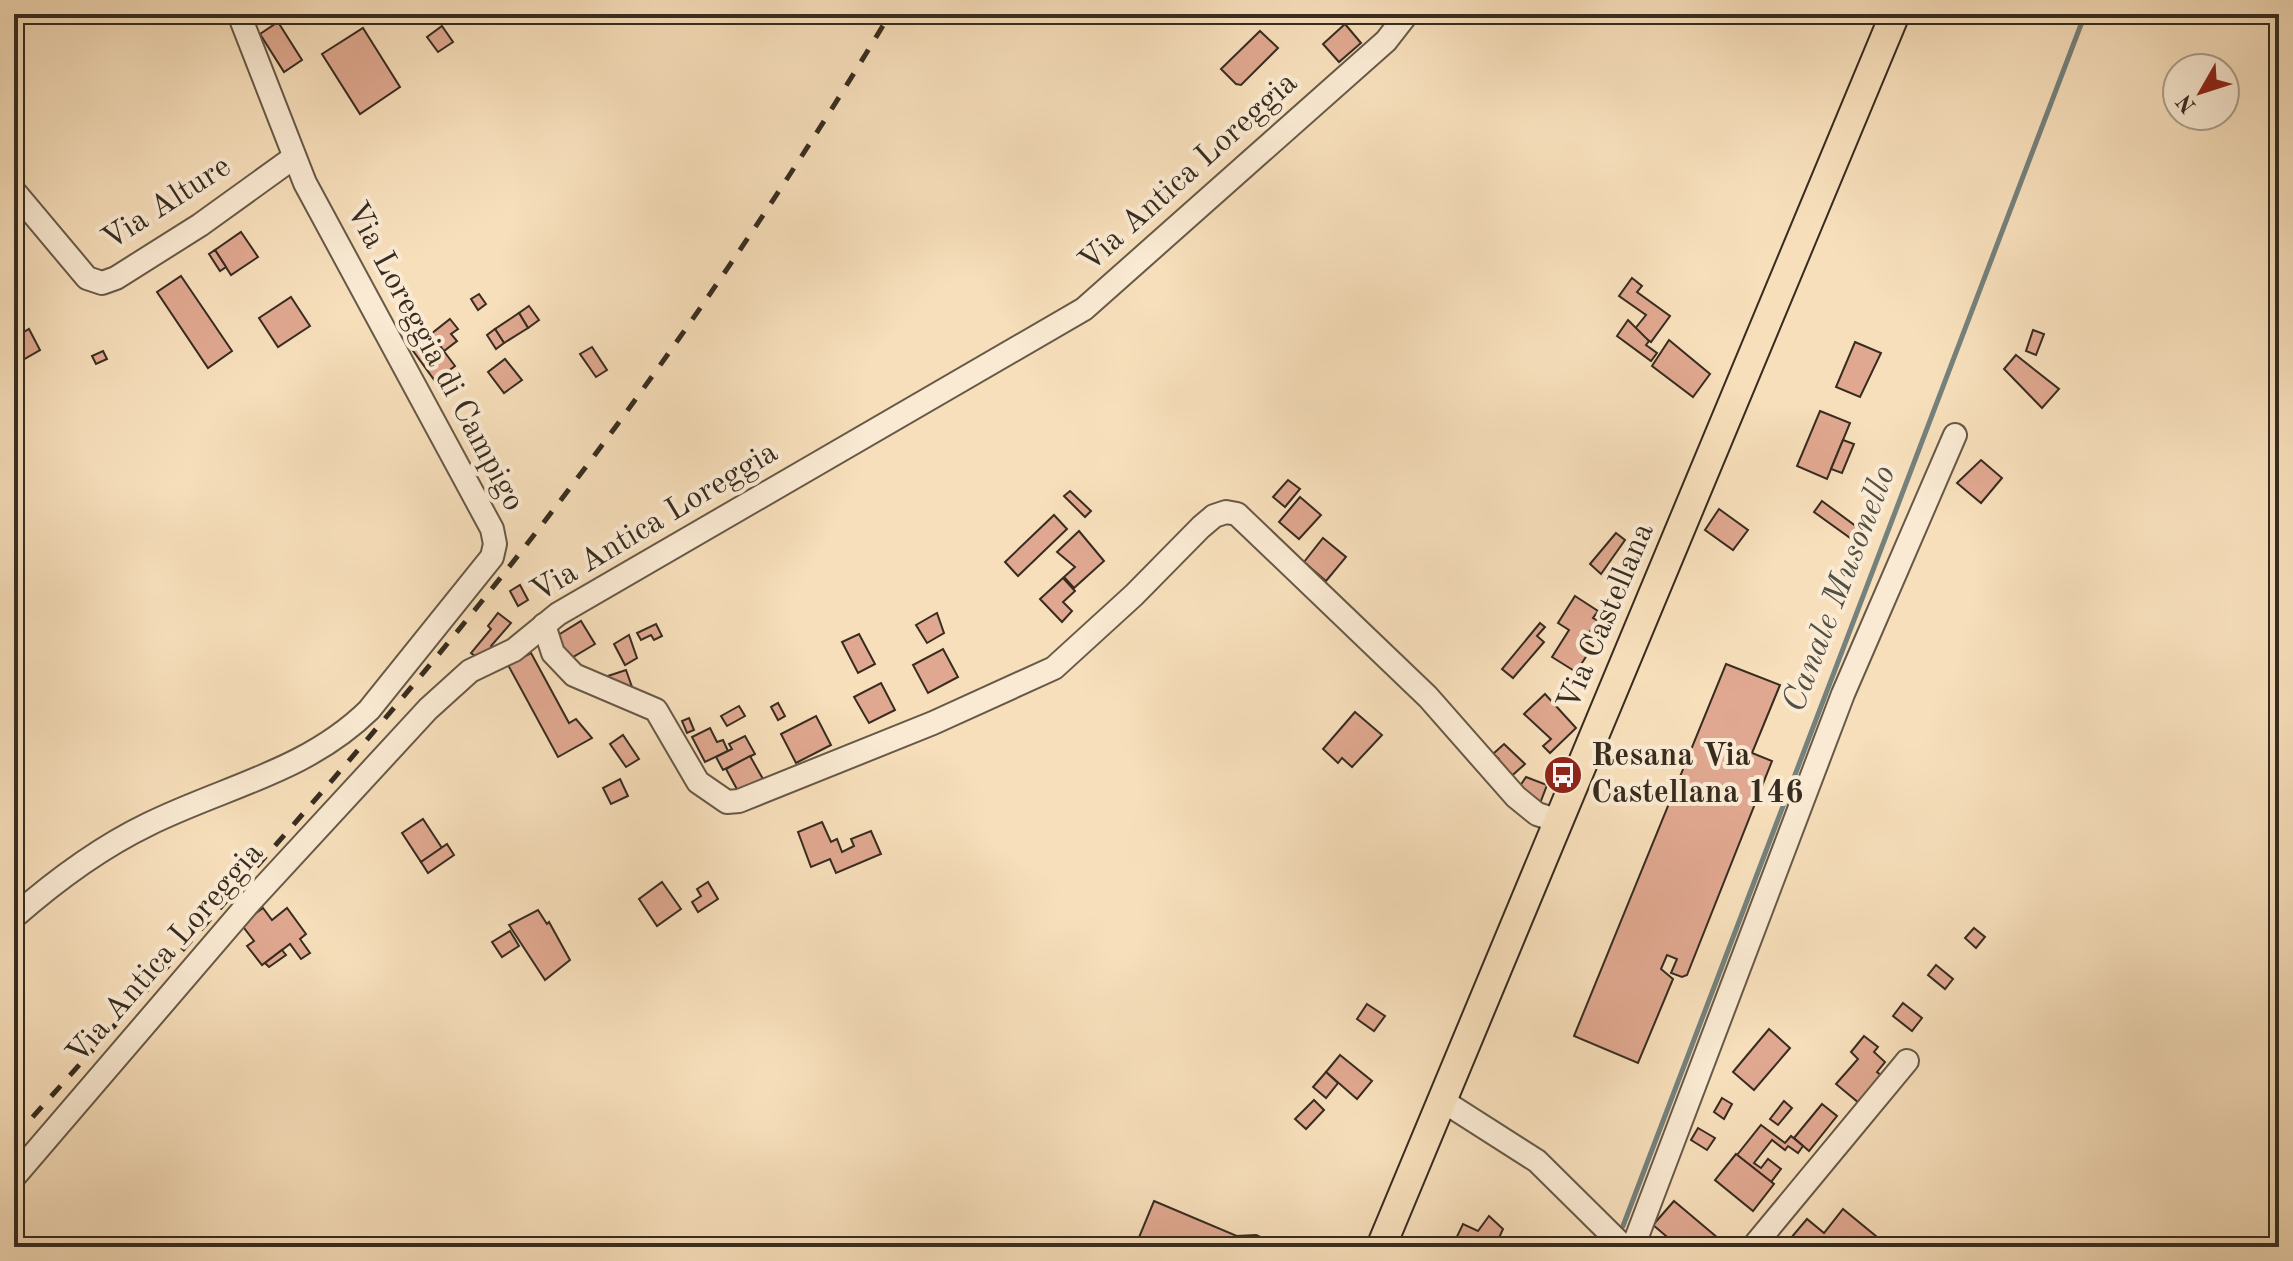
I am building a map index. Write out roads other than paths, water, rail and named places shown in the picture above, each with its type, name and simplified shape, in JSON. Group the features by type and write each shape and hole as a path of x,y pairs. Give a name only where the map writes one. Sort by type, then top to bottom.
{"main road":[{"name":"Via Castellana","path":"1381,1247 1895,14"}],"street":[{"name":"Via Loreggia di Campigo","path":"14,917 66,875 128,834 191,805 249,785 311,754 348,730 369,710 492,557 495,544 492,529 293,158 239,14"},
{"name":"Via Antica Loreggia","path":"14,1177 249,903 428,709 470,671 514,650 558,614 1084,309 1386,41 1407,14"},
{"name":"Via Alture","path":"14,191 87,278 102,283 116,278 200,225 293,158"},
{"path":"1633,1247 1843,694 1955,435"},
{"path":"544,625 553,653 574,675 656,710 698,782 727,802 739,801 933,723 1054,668 1214,516 1226,512 1237,514 1428,697 1516,797 1537,814 1559,821"},
{"path":"1753,1247 1907,1061"},
{"path":"1443,1101 1537,1161 1624,1247"}],"waterway":[{"name":"Canale Musonello","path":"1623,1226 2085,14"}],"railway":[{"path":"14,1138 374,731 544,522 649,381 749,236 890,14"}],"place":[{"name":"Resana Via Castellana 146","path":"1563,775"}]}
